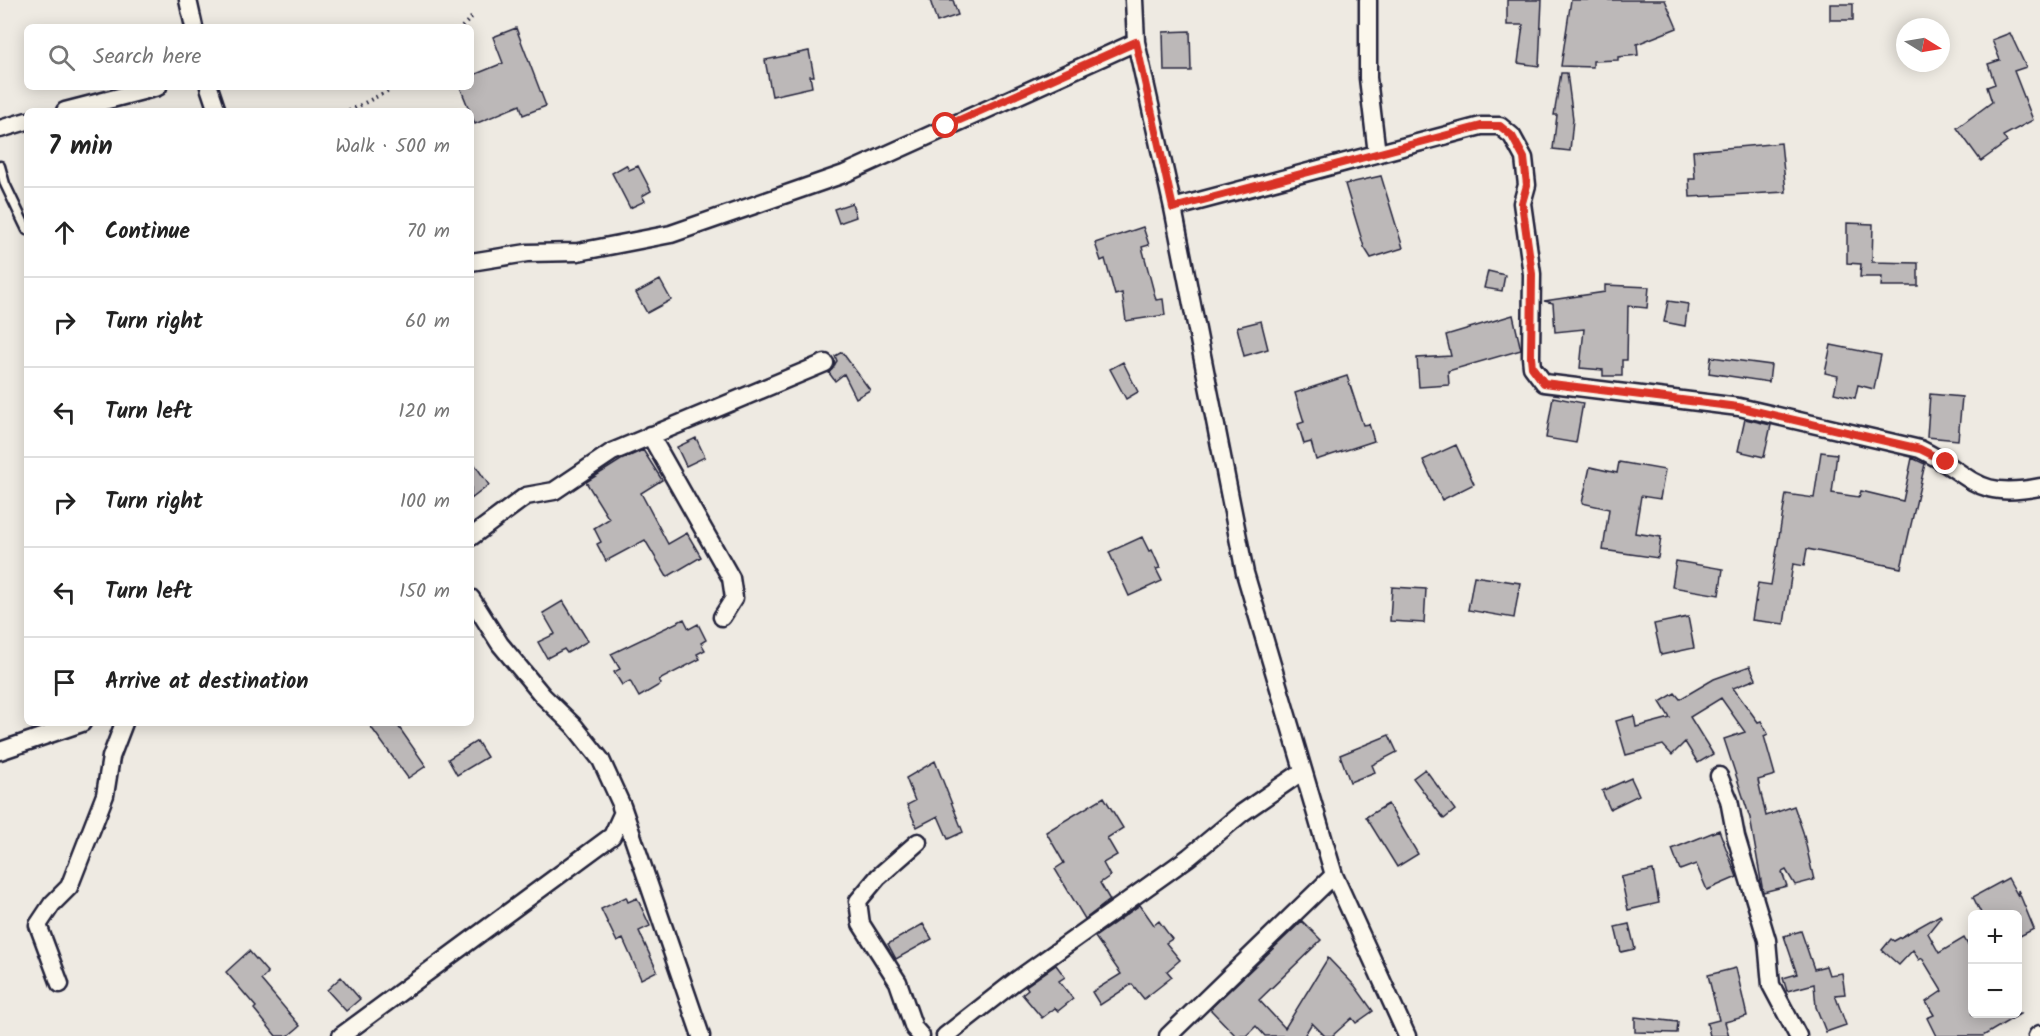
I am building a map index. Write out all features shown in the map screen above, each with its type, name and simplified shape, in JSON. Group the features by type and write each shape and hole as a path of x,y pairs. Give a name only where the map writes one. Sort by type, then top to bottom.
{"street":[{"path":"188,0 193,24"},
{"path":"1134,0 1136,42 1173,208 1245,573 1334,875 1407,1036"},
{"path":"1368,0 1368,78 1377,154"},
{"path":"474,262 527,253 578,252 671,234 844,174 1136,42"},
{"path":"77,108 147,90"},
{"path":"210,90 216,108"},
{"path":"0,129 24,122"},
{"path":"1173,208 1481,126 1500,126 1512,136 1524,158 1527,185 1522,203 1532,274 1532,367 1544,383 1738,407 1920,449 1946,462 1971,482 1990,490 2012,492 2040,487"},
{"path":"474,535 526,496 554,491 612,452 825,363"},
{"path":"650,435 731,578 734,598 722,617"},
{"path":"474,603 500,644 543,696 574,726 601,760 622,806 701,1036"},
{"path":"0,750 73,726"},
{"path":"60,984 38,925 52,904 69,887 105,795 111,757 123,726"},
{"path":"341,1036 612,836 623,812 601,760"},
{"path":"945,1036 1014,982 1189,857 1242,813 1303,771"},
{"path":"1719,776 1729,800 1736,837 1767,940 1771,985 1798,1036"},
{"path":"918,842 878,877 858,901 861,924 898,982 914,1028 921,1036"},
{"path":"1168,1036 1334,875"}],"lane":[{"path":"0,166 5,184 24,224"}],"path":[{"path":"465,24 473,15"},
{"path":"356,108 389,90"}],"building":[{"path":"930,0 953,0 958,15 937,22"},
{"path":"1507,0 1542,0 1539,66 1518,63 1523,25 1507,25"},
{"path":"1571,0 1665,0 1677,28 1637,44 1638,55 1618,57 1618,60 1593,61 1593,67 1561,66"},
{"path":"1830,4 1853,4 1853,20 1830,20"},
{"path":"516,28 546,106 523,115 520,105 475,124 474,108 469,108 461,90 474,90 474,75 503,63 493,37"},
{"path":"1190,31 1191,71 1164,71 1163,32"},
{"path":"2010,33 2026,67 2014,71 2033,120 2003,136 2007,142 1981,161 1957,128 1992,102 1987,87 1995,84 1988,64 2000,60 1992,40"},
{"path":"809,51 814,76 810,76 812,87 772,96 765,60"},
{"path":"1561,73 1567,73 1573,119 1570,151 1553,149 1557,115 1554,115"},
{"path":"1781,143 1786,192 1690,197 1689,179 1695,179 1693,151"},
{"path":"626,165 629,170 638,166 651,191 642,196 645,201 630,208 612,173"},
{"path":"1381,176 1403,248 1371,258 1364,247 1345,184"},
{"path":"852,203 856,217 839,223 834,209"},
{"path":"1847,223 1873,224 1872,262 1918,263 1918,286 1881,286 1882,277 1860,277 1861,264 1847,263"},
{"path":"1143,227 1149,245 1142,247 1156,300 1163,299 1165,315 1126,321 1122,293 1115,295 1105,259 1101,261 1095,243"},
{"path":"1488,271 1505,275 1502,291 1484,288"},
{"path":"660,280 671,300 647,313 636,293"},
{"path":"1605,285 1649,287 1647,308 1628,306 1627,360 1622,360 1622,376 1603,376 1603,370 1580,368 1584,329 1555,332 1553,303 1544,301 1605,292"},
{"path":"1668,301 1688,304 1685,326 1664,322"},
{"path":"1513,315 1521,350 1448,371 1449,385 1419,387 1417,358 1451,356 1446,335"},
{"path":"1261,321 1268,349 1244,356 1237,327"},
{"path":"1831,345 1881,355 1874,389 1858,385 1855,398 1834,393 1838,376 1825,373"},
{"path":"842,352 870,390 856,398 844,374 835,381 829,373 837,361 835,356"},
{"path":"1711,357 1771,365 1769,382 1709,373"},
{"path":"1123,362 1138,392 1126,399 1110,369"},
{"path":"1347,376 1363,425 1369,424 1374,441 1316,460 1311,442 1304,444 1298,424 1304,422 1295,393"},
{"path":"1930,394 1962,397 1958,440 1927,437"},
{"path":"1553,397 1583,403 1576,443 1546,438"},
{"path":"1745,419 1771,425 1764,457 1738,451"},
{"path":"696,438 705,457 686,466 677,447"},
{"path":"1456,445 1474,484 1442,500 1423,460"},
{"path":"643,450 662,480 641,493 668,544 687,533 701,557 667,577 645,540 606,561 597,544 601,542 594,528 609,519 586,482 621,460"},
{"path":"1821,452 1837,454 1832,493 1859,497 1861,491 1903,501 1912,458 1925,464 1901,568 1807,549 1804,566 1793,564 1784,624 1752,620 1755,602 1757,602 1755,601 1758,583 1771,585 1786,494 1814,498"},
{"path":"1619,462 1665,470 1660,499 1641,496 1635,533 1661,537 1658,558 1603,550 1609,509 1582,503 1590,467 1617,473"},
{"path":"474,463 489,485 474,497"},
{"path":"1142,537 1149,551 1152,550 1160,568 1156,569 1162,581 1129,596 1109,552"},
{"path":"1676,561 1723,569 1719,595 1672,587"},
{"path":"1474,576 1520,583 1514,618 1468,610"},
{"path":"1392,587 1426,589 1424,623 1390,621"},
{"path":"563,601 588,641 567,653 564,649 547,658 538,642 555,634 543,613"},
{"path":"1688,617 1694,648 1661,655 1654,624"},
{"path":"684,619 689,629 698,624 706,640 701,643 705,650 697,654 700,659 659,680 661,684 639,697 630,681 622,685 614,672 620,669 611,654"},
{"path":"1750,666 1756,679 1733,688 1758,722 1761,721 1768,734 1764,736 1775,775 1758,780 1766,816 1794,806 1803,832 1814,880 1795,885 1786,870 1782,872 1787,886 1763,892 1750,818 1724,739 1745,732 1721,698 1690,717 1713,754 1698,763 1685,742 1672,755 1663,745 1626,755 1616,721 1634,716 1636,727 1670,718 1660,702 1675,693 1680,699 1714,679"},
{"path":"370,726 398,726 426,766 408,778"},
{"path":"1389,735 1397,752 1372,765 1375,772 1350,782 1340,755"},
{"path":"477,741 487,757 457,775 448,759"},
{"path":"935,761 963,832 948,839 938,816 917,827 907,805 915,801 906,778"},
{"path":"1425,769 1455,810 1444,819 1413,778"},
{"path":"1631,778 1639,795 1610,809 1602,791"},
{"path":"1104,797 1123,828 1107,838 1117,855 1103,863 1110,876 1100,883 1110,900 1085,919 1055,869 1064,863 1046,832"},
{"path":"1388,804 1418,854 1397,867 1366,817"},
{"path":"1719,830 1737,877 1707,890 1696,864 1680,870 1672,849"},
{"path":"1653,870 1659,903 1628,910 1621,877"},
{"path":"2008,878 2018,896 2018,890 2034,929 2022,935 2022,910 1980,910 1973,897"},
{"path":"626,897 628,902 637,898 650,926 639,931 657,971 641,979 623,939 617,942 601,909"},
{"path":"1140,905 1154,925 1159,921 1172,939 1166,943 1180,960 1167,971 1172,977 1144,999 1132,984 1100,1005 1092,992 1121,974 1095,937"},
{"path":"1940,915 1941,917 1928,933 1939,953 1964,938 1968,945 1968,1018 2013,1018 1983,1036 1936,1036 1927,1018 1934,1015 1926,1002 1942,991 1922,958 1919,960 1913,950 1899,965 1882,950 1891,939 1894,941"},
{"path":"1302,921 1321,940 1259,1000 1285,1028 1328,958 1355,986 1373,1011 1356,1023 1352,1018 1332,1036 1325,1036 1312,1023 1304,1036 1265,1036 1256,1026 1246,1036 1236,1036 1210,1009"},
{"path":"923,924 932,939 896,959 888,944"},
{"path":"1629,924 1635,949 1621,952 1615,927"},
{"path":"1801,931 1814,969 1826,966 1829,975 1842,973 1845,994 1835,995 1846,1025 1826,1032 1816,1007 1814,984 1787,991 1783,978 1797,974 1784,936"},
{"path":"249,951 268,973 261,980 300,1026 288,1036 276,1036 254,1009 256,1007 226,972"},
{"path":"1056,965 1065,977 1059,981 1073,999 1058,1011 1055,1008 1042,1018 1022,994 1028,989 1026,986"},
{"path":"1736,968 1747,1016 1725,1022 1729,1036 1710,1036 1707,1023 1719,1020 1708,975"},
{"path":"341,977 360,999 346,1011 327,990"},
{"path":"1635,1017 1678,1022 1677,1033 1635,1032"}],"route":[{"path":"946,126 1136,42 1173,208 1481,126 1500,126 1512,136 1524,158 1527,185 1522,203 1528,231 1532,274 1531,357 1532,367 1544,383 1738,407 1920,449 1946,462"}]}
